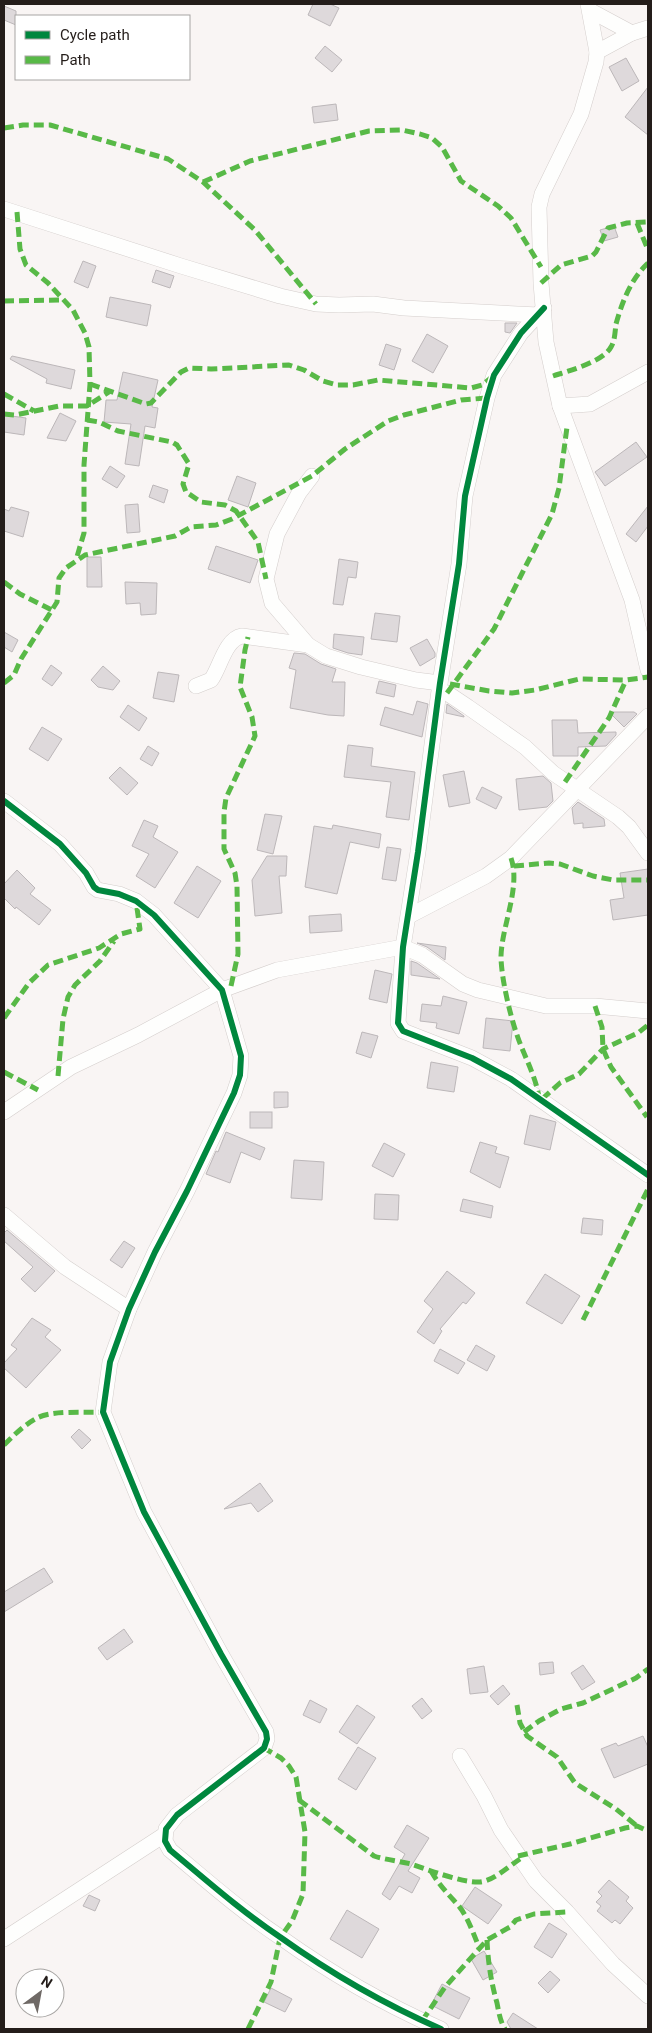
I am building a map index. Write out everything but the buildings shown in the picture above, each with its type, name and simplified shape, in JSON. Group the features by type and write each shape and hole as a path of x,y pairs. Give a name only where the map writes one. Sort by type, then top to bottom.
{"street":[{"path":"590,7 632,33"},
{"path":"590,7 597,52 581,114 542,194 539,207 541,311 560,406 632,600 648,670"},
{"path":"597,52 632,33 648,28"},
{"path":"4,209 181,266 280,296 307,302 339,305 373,304 404,308 541,311"},
{"path":"541,311 509,350 494,375 465,496 459,564 403,947 398,1023 403,1032 472,1058 511,1079 648,1174"},
{"path":"567,427 590,404 648,372"},
{"path":"560,406 590,404"},
{"path":"312,476 299,493 280,527 266,580 272,603 308,645 326,656 361,668 440,687 525,747 553,773 577,791 618,817 629,827 648,852"},
{"path":"196,686 211,680 228,647 238,637 308,645"},
{"path":"409,916 486,876 511,858 648,716"},
{"path":"4,801 60,844 86,873 94,887 103,892 119,894 136,901 154,915 222,990 241,1056 240,1075 234,1093 187,1191 155,1252 129,1309 110,1362 103,1412 144,1512 221,1654 266,1732 267,1739 264,1748 177,1815 166,1829 164,1841 170,1850 224,1896 280,1938 378,1998 441,2029"},
{"path":"4,1112 71,1067 138,1035 222,990 277,970 403,947 422,955 463,984 478,990 546,1006 595,1006 648,1011"},
{"path":"4,1215 65,1266 129,1309"},
{"path":"460,1756 484,1796 501,1830 536,1881 567,1912 613,1964 648,1996"},
{"path":"4,1939 164,1835"}],"marked path":[{"path":"4,128 23,125 50,125 168,159 203,182 255,230 316,304"},
{"path":"203,182 250,161 369,131 402,130 420,134 432,138 442,147 461,181 498,206 511,218 541,267"},
{"path":"17,212 20,249 26,265 48,283 73,310 85,333 89,347 90,384 84,465 84,533 76,560"},
{"path":"541,283 561,265 592,256 608,228 627,223 648,222"},
{"path":"637,223 648,250"},
{"path":"553,376 585,365 607,352 613,342 616,324 628,291 648,263"},
{"path":"4,301 63,300"},
{"path":"90,384 146,404 151,403 181,372 189,368 211,369 289,365 304,370 323,381 337,385 353,385 378,380 471,388 482,385 492,377"},
{"path":"4,414 15,415 59,406 87,406 109,392"},
{"path":"4,394 34,411"},
{"path":"4,683 14,675 21,659 57,602 59,578 66,568 85,555 175,536 191,527 216,525 232,519 312,476 345,449 388,421 461,400 487,398"},
{"path":"87,420 99,422 118,431 172,442 177,445 189,464 183,484 186,492 201,502 225,505 236,511 258,542 266,579"},
{"path":"447,693 494,629 552,514 559,488 567,427"},
{"path":"4,582 20,594 52,610"},
{"path":"231,986 238,954 237,886 235,873 224,849 224,812 226,798 255,736 252,717 240,687 248,637"},
{"path":"450,684 512,693 535,690 579,679 626,680 648,677"},
{"path":"565,782 609,718 626,680"},
{"path":"511,858 514,881 502,944 503,974 506,996 514,1027 535,1081 539,1097"},
{"path":"514,866 560,864 593,876 613,880 648,880"},
{"path":"4,1018 29,983 48,965 99,948 121,934 140,929 136,901"},
{"path":"58,1076 63,1019 68,997 75,985 100,961 114,941"},
{"path":"595,1006 602,1027 603,1049 611,1067 647,1117"},
{"path":"542,1099 560,1083 579,1074 603,1049 638,1033 648,1025"},
{"path":"4,1072 38,1090"},
{"path":"583,1320 648,1189"},
{"path":"4,1445 15,1434 43,1415 103,1412"},
{"path":"524,1732 561,1709 583,1703 636,1678 648,1669"},
{"path":"517,1705 520,1723 527,1736 557,1757 575,1783 616,1809 637,1826"},
{"path":"248,2029 271,1982 280,1938 292,1921 303,1894 305,1832 296,1777 281,1758 264,1748"},
{"path":"299,1800 374,1856 383,1859 411,1864 436,1873 473,1882 485,1881 520,1859"},
{"path":"518,1856 570,1844 625,1828 637,1826 648,1831"},
{"path":"431,1871 440,1885 462,1910 479,1947"},
{"path":"422,2021 445,1987 487,1940 510,1927 516,1920 534,1914 567,1912"},
{"path":"487,1940 491,1980 500,2017 505,2029"}],"cycle path":[{"path":"544,308 521,333 494,375 465,496 459,564 440,683 418,852 403,947 398,1023 403,1031 472,1058 511,1079 648,1175"},
{"path":"4,801 60,844 86,873 94,887 98,890 119,894 136,901 154,915 222,990 241,1056 240,1075 234,1093 187,1191 155,1252 129,1309 110,1362 103,1412 144,1512 221,1654 266,1732 267,1739 264,1748 177,1815 166,1829 165,1841 170,1850 251,1917 299,1950 379,1999 441,2029"}]}
